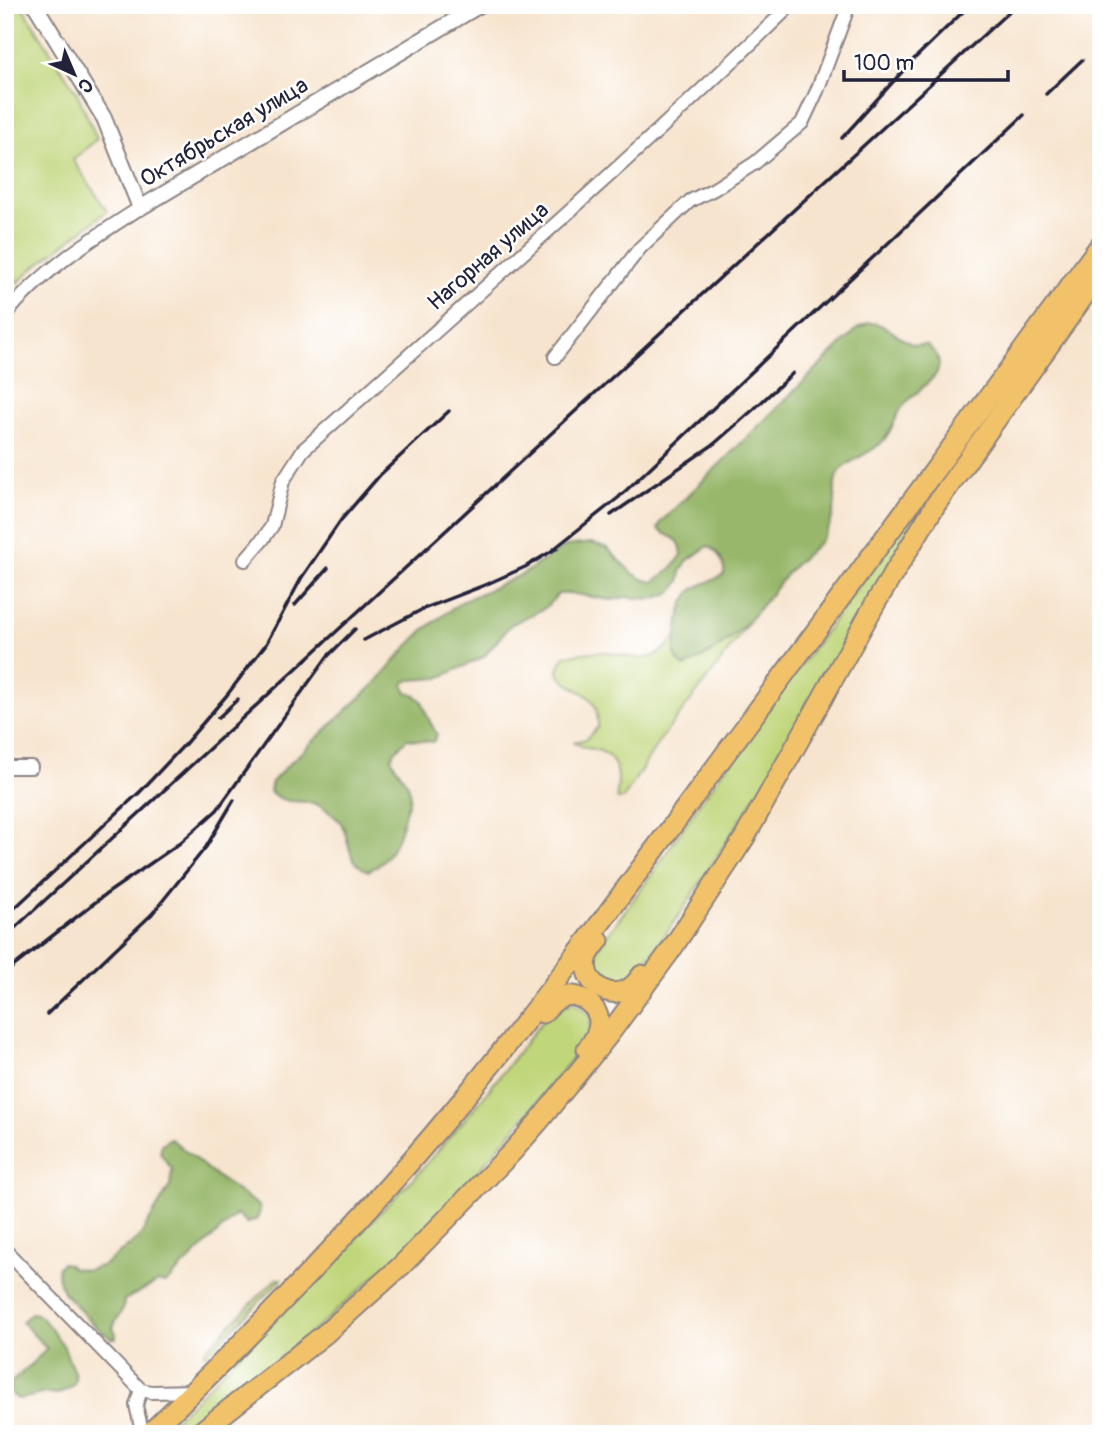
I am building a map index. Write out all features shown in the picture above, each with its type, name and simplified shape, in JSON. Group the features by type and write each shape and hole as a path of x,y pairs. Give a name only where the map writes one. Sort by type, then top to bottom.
{"highway":[{"path":"149,1434 263,1323 327,1255 493,1063 721,760 1101,244"},
{"path":"198,1434 327,1333 429,1238 539,1121 602,1043 647,984 739,847 876,602 936,504 1101,272"},
{"path":"721,760 666,847 589,953 587,972 602,990 622,991 630,988 640,978 819,706"},
{"path":"327,1255 432,1150 550,1005 568,995 583,999 598,1017 599,1027 592,1043 429,1238"}],"street":[{"path":"35,5 104,118 140,208"},
{"name":"Октябрьская улица","path":"5,316 20,298 57,264 92,239 480,5"},
{"name":"Нагорная улица","path":"245,560 272,526 284,481 303,450 632,156 791,5"},
{"path":"555,357 640,248 690,201 755,163 802,123 849,5"},
{"path":"5,767 31,767"},
{"path":"5,1250 141,1390 194,1391"},
{"path":"141,1390 136,1405 142,1427 141,1434"}],"green space":[{"path":"5,5 21,5 77,93 97,139 73,160 107,211 18,283 5,263"},
{"path":"869,323 881,325 915,345 927,345 935,353 939,368 931,380 903,406 881,443 841,469 835,480 834,511 826,534 727,640 684,667 678,661 675,649 679,618 686,599 694,589 724,574 720,558 708,546 687,561 681,571 680,581 671,593 653,599 626,597 611,600 569,593 558,594 545,608 510,625 484,657 439,678 410,680 403,684 407,692 422,701 437,735 433,742 407,739 391,758 407,783 410,797 393,847 383,861 368,871 352,857 340,821 322,807 285,800 270,791 272,782 287,766 378,681 425,629 461,602 521,575 566,546 591,543 607,548 631,572 645,580 653,582 665,573 682,555 677,541 658,529 661,522 858,328"},
{"path":"1022,363 793,738 682,911 628,984 603,984 592,963 597,949 702,800"},
{"path":"750,620 660,740 623,799 617,799 618,776 613,761 601,751 574,742 586,739 598,727 597,714 591,699 558,674 565,656 604,652 636,658 652,657 677,636 675,652 707,655"},
{"path":"573,1002 591,1015 589,1038 446,1209 405,1250 316,1329 183,1434 161,1434 416,1176 481,1100 548,1014"},
{"path":"170,1138 213,1174 259,1206 260,1212 257,1219 247,1223 237,1214 166,1283 158,1282 124,1300 123,1309 113,1329 116,1338 111,1338 98,1329 63,1292 57,1274 58,1267 62,1263 72,1268 88,1270 104,1265 139,1238 170,1186 172,1169 160,1153 162,1144"},
{"path":"276,1279 282,1279 206,1355 204,1354 205,1350"},
{"path":"31,1313 43,1319 63,1345 75,1381 71,1387 58,1394 45,1393 21,1399 12,1394 11,1383 47,1349 22,1322"}],"railway":[{"path":"842,138 911,62 970,5"},
{"path":"5,937 1016,5"},
{"path":"1046,94 1082,60"},
{"path":"550,552 618,498 1024,115"},
{"path":"611,515 714,444 793,373"},
{"path":"138,794 227,695 266,644 302,577 341,520 380,475 449,411"},
{"path":"364,640 423,609 525,567 557,548"},
{"path":"295,605 328,568"},
{"path":"5,973 102,897 180,843 217,810 327,657 355,629"},
{"path":"218,718 238,699"},
{"path":"5,917 144,788"},
{"path":"47,1014 152,914 206,847 234,800"}]}
